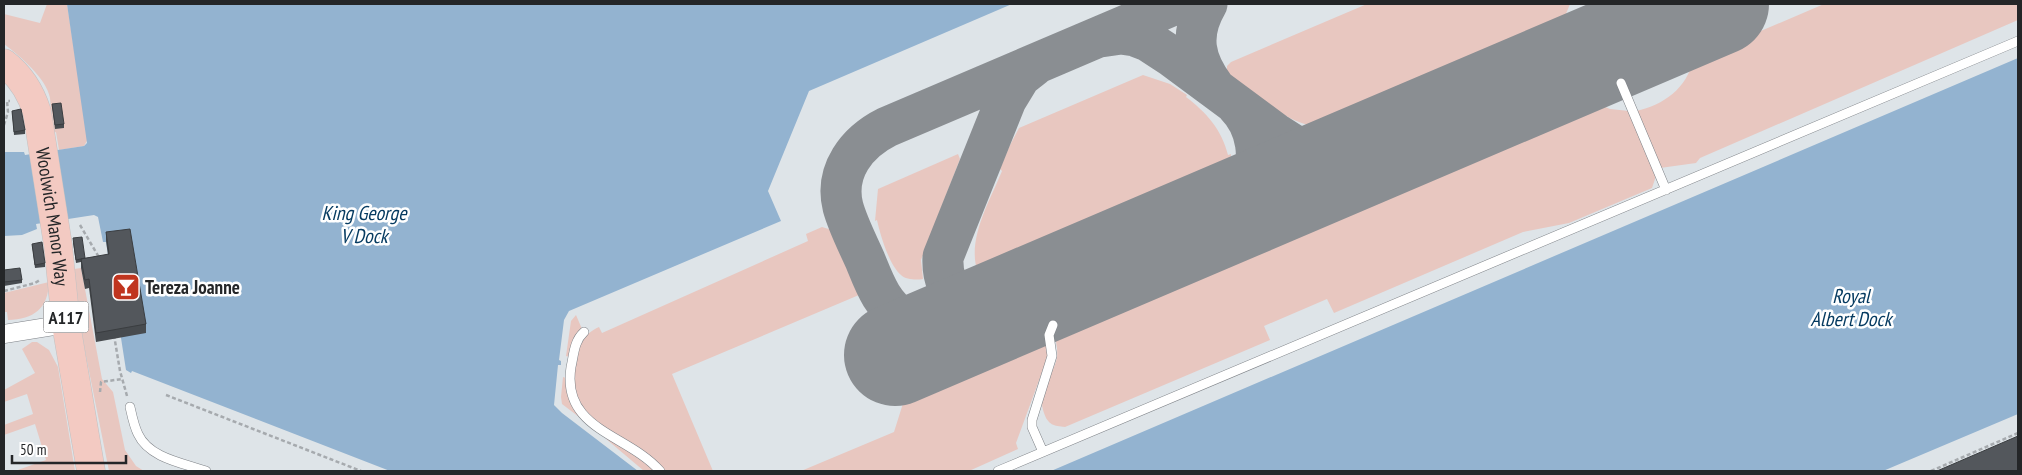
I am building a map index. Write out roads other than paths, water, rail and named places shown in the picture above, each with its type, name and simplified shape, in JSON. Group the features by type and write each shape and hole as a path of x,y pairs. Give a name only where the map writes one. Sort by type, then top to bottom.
{"highway":[{"name":"Woolwich Manor Way","path":"4,63 25,85 33,100 39,126 58,245 66,324 91,471"}],"street":[{"path":"4,334 66,324"}],"lane":[{"path":"998,471 2018,41"},
{"path":"1621,83 1666,190"},
{"path":"1043,452 1032,427 1032,420 1052,356 1050,335 1053,325"},
{"path":"584,332 579,336 575,348 570,377 570,390 576,405 588,420 605,434 638,451 660,471"},
{"path":"130,407 137,432 143,443 155,452 206,471"}],"water":[{"name":"King George V Dock","path":"67,4 1012,4 809,91 768,191 781,221 569,311 564,320 559,360 561,365 558,365 554,405 638,471 390,471 126,370 106,242 103,242 98,217 94,215 36,224 37,229 22,235 4,236 4,152 24,152 25,155 84,146 87,143"},
{"name":"Royal Albert Dock","path":"2018,58 2018,414 1883,471 1051,471"}],"place":[{"name":"Tereza Joanne","path":"126,287"}]}
